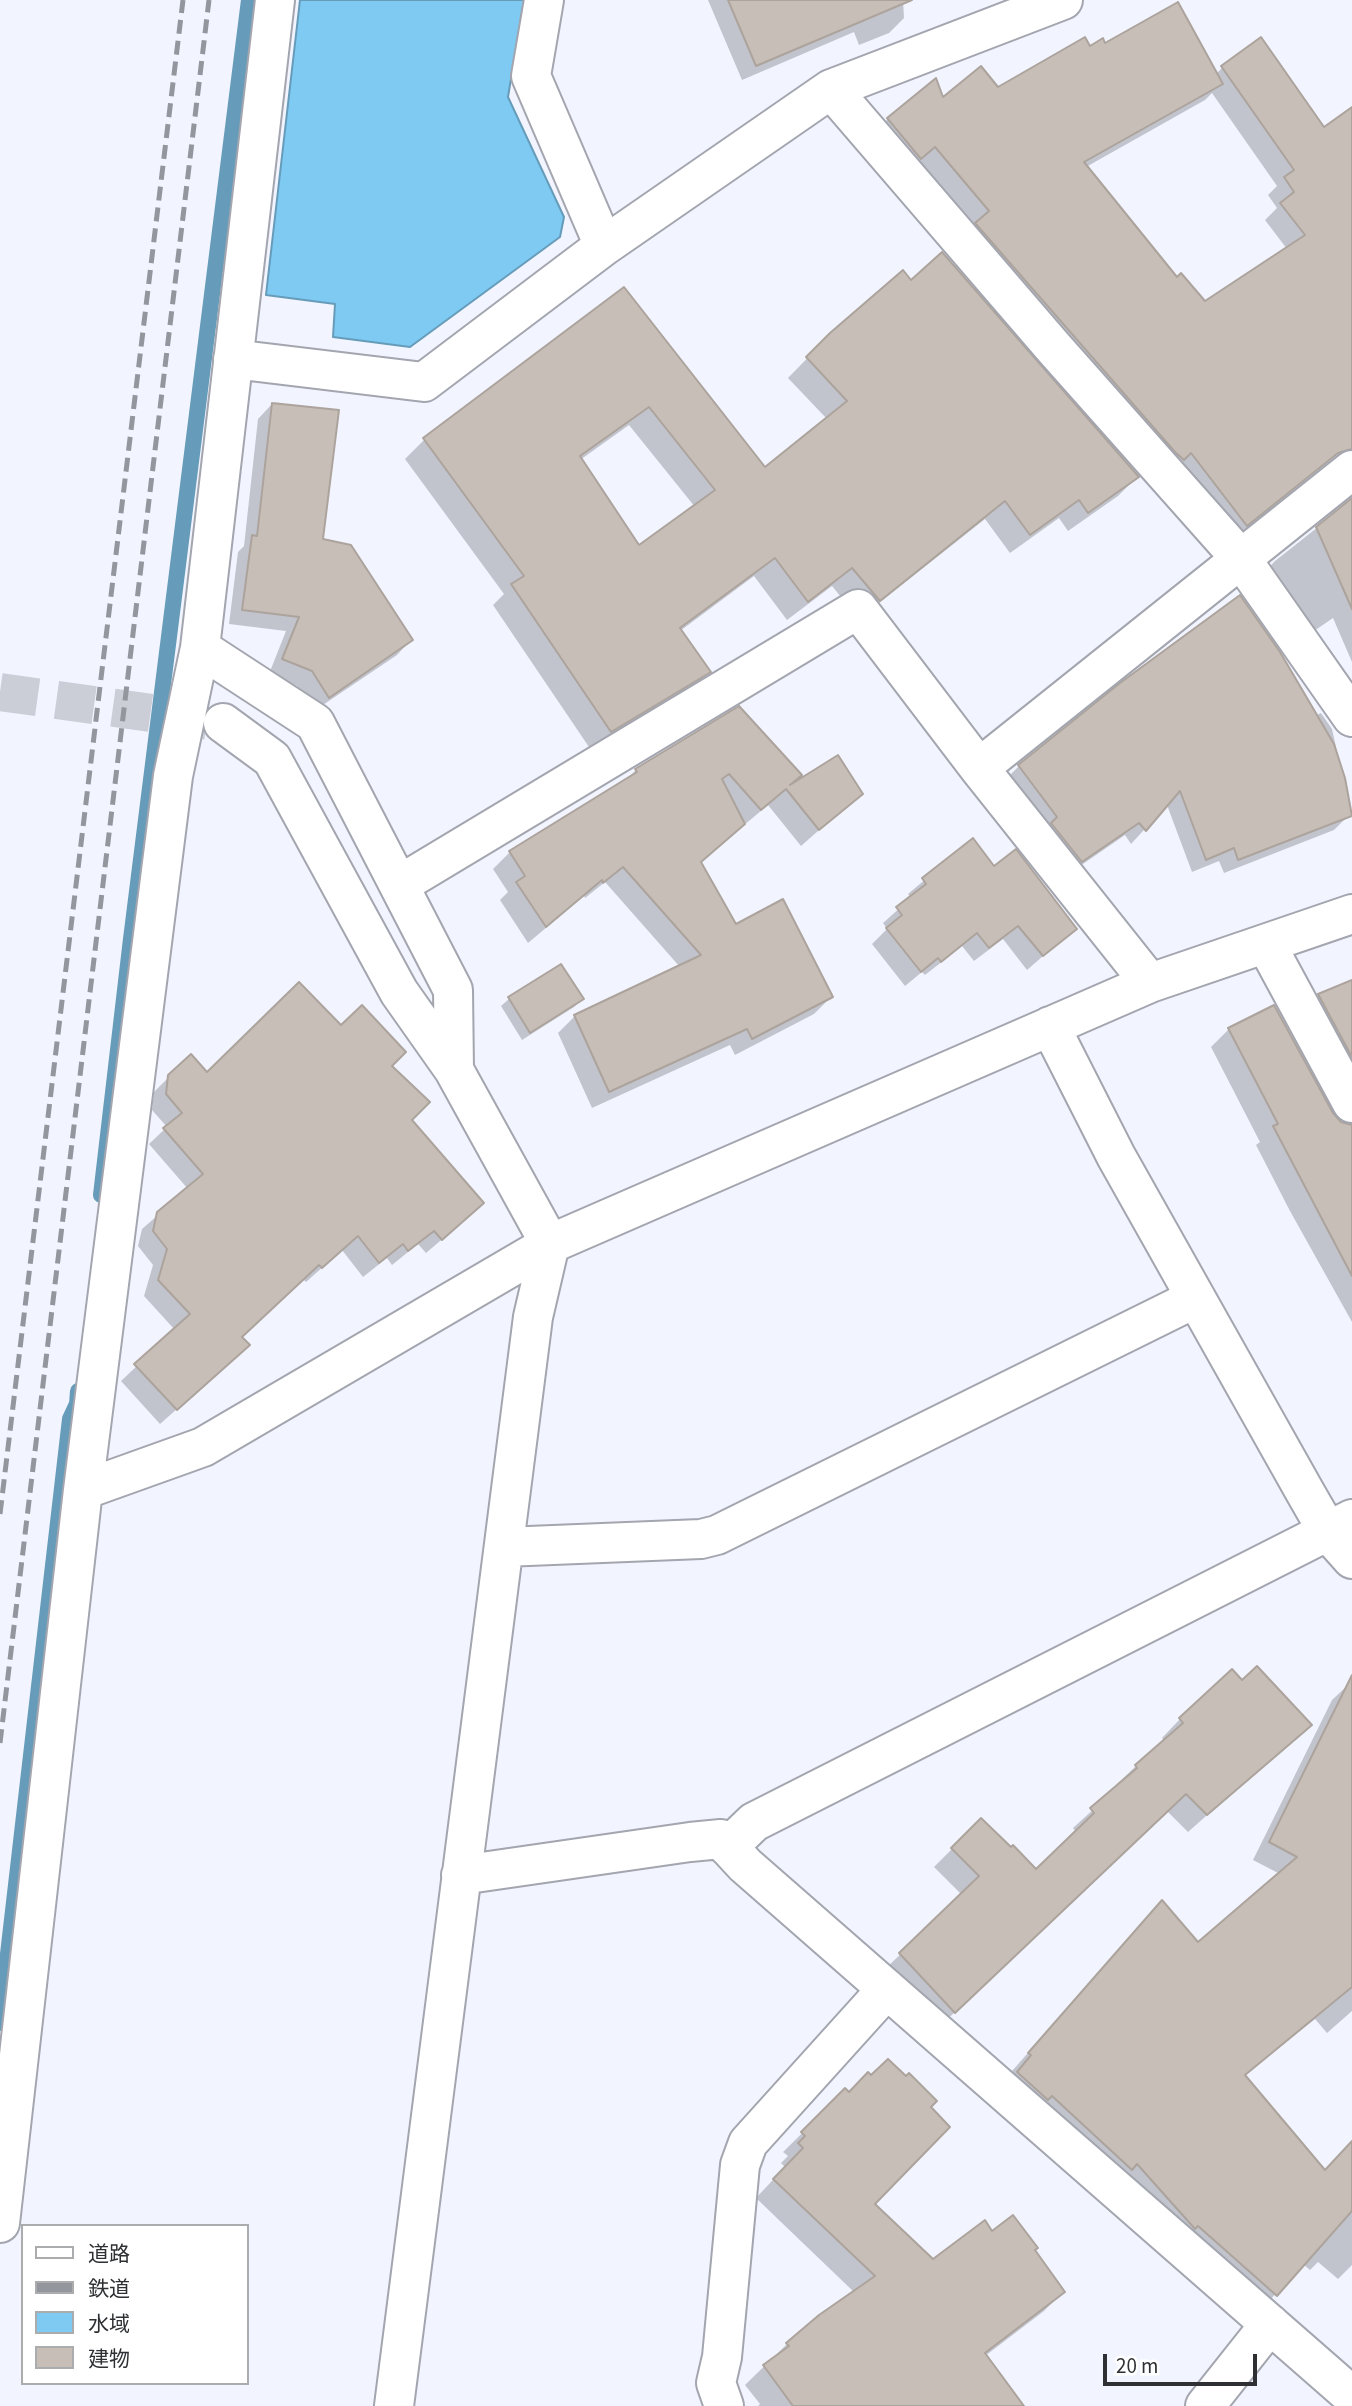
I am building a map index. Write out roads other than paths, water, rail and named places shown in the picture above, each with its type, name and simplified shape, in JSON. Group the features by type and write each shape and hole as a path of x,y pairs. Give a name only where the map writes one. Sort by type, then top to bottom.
{"street":[{"path":"0,2222 83,1490 173,776 200,648 275,0"},
{"path":"544,0 531,76 604,246"},
{"path":"233,359 424,382 604,246 831,89 1043,4"},
{"path":"831,89 1053,347 1242,560 1352,717"},
{"path":"979,768 1352,470"},
{"path":"399,885 858,609 979,768 1150,983"},
{"path":"200,648 315,723 453,990 454,1070"},
{"path":"223,723 272,759 399,992 454,1070 550,1244 533,1317 394,2406"},
{"path":"83,1490 203,1447 550,1244 1150,983 1352,914"},
{"path":"1266,944 1352,1103"},
{"path":"728,1847 754,1822 1344,1537 1196,1298 1116,1156 1050,1026"},
{"path":"503,1547 701,1539 717,1535 1196,1298"},
{"path":"461,1875 721,1839 745,1866 1352,2396"},
{"path":"724,2406 716,2383 722,2357 740,2165 748,2143 887,1989"},
{"path":"1205,2406 1270,2324"}],"water":[{"path":"300,0 524,0 508,97 564,217 560,237 410,347 333,337 335,304 266,295"}],"waterway":[{"path":"101,1195 249,0"},
{"path":"0,2023 70,1419 77,1404 78,1391"}],"tunnel":[{"path":"0,692 216,722"}],"railway":[{"path":"0,1514 183,0"},
{"path":"0,1743 209,0"}]}
